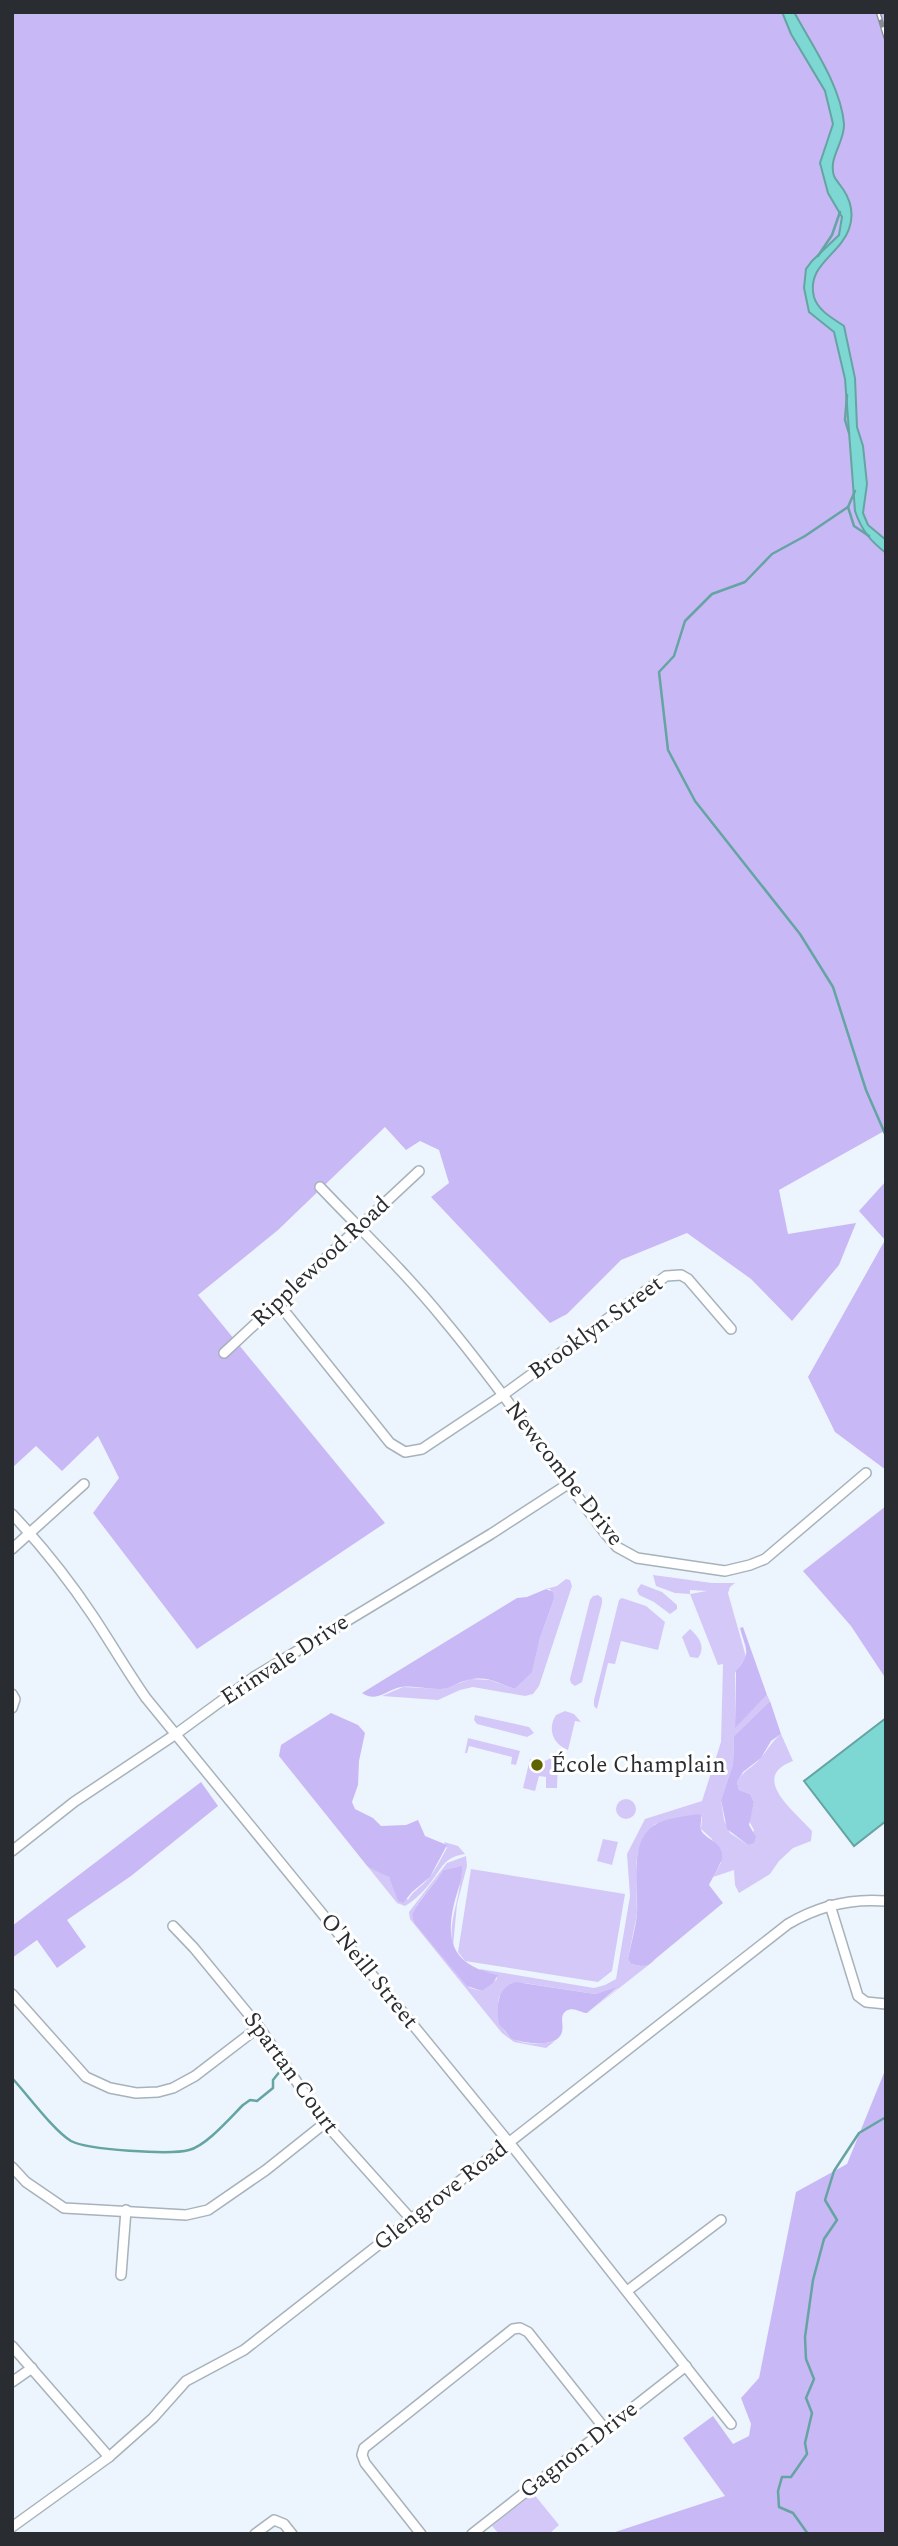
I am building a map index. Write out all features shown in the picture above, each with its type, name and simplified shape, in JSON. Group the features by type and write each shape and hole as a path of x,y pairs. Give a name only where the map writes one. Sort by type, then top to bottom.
{"street":[{"name":"Ripplewood Road","path":"224,1353 419,1171"},
{"name":"Newcombe Drive","path":"320,1187 429,1302 503,1395 605,1533 625,1553 637,1558 725,1571 750,1565 765,1559 866,1473"},
{"name":"Brooklyn Street","path":"278,1303 397,1449 405,1452 422,1449 503,1395 666,1276 681,1275 688,1279 731,1329"},
{"path":"12,1549 84,1484"},
{"name":"Erinvale Drive","path":"12,1851 85,1794 176,1734 254,1676 491,1534 568,1484"},
{"name":"O'Neill Street","path":"12,1514 54,1561 123,1665 176,1734 509,2143 731,2424"},
{"path":"12,1694 15,1699 12,1709"},
{"name":"Glengrove Road","path":"12,2527 109,2457 153,2418 186,2381 244,2350 788,1924 831,1905 863,1899 886,1901"},
{"path":"831,1905 858,1996 866,2002 886,2004"},
{"name":"Spartan Court","path":"173,1926 259,2027 325,2123 410,2218"},
{"path":"12,1994 86,2077 110,2088 136,2093 173,2088 195,2076 259,2027"},
{"path":"12,2167 26,2182 64,2208 186,2215 208,2210 266,2170 325,2123"},
{"path":"121,2275 126,2210"},
{"path":"626,2291 721,2220"},
{"path":"421,2534 365,2463 362,2455 364,2448 513,2329 520,2328 528,2332 605,2429"},
{"path":"12,2346 109,2457"},
{"name":"Gagnon Drive","path":"472,2534 686,2366"},
{"path":"12,2382 32,2368"},
{"path":"255,2534 274,2520 284,2524 292,2534"}],"shaded area":[{"path":"12,12 886,12 886,1130 779,1190 788,1234 856,1223 839,1265 792,1321 751,1279 687,1233 621,1260 567,1314 550,1323 431,1197 449,1183 439,1150 420,1141 406,1150 385,1127 278,1230 198,1295 385,1523 197,1649 93,1513 119,1478 98,1436 62,1471 36,1446 12,1468"},
{"path":"782,12 794,12 825,66 842,110 844,131 833,169 834,176 850,203 851,224 845,238 819,268 813,286 814,297 827,314 844,326 855,378 857,427 863,446 867,484 863,513 868,525 886,540 886,553 867,534 855,511 845,379 834,332 809,312 804,288 806,269 839,235 842,217 828,193 820,163 833,124 825,91 791,34"},
{"path":"886,1181 886,1470 835,1432 808,1377 885,1240 859,1211"},
{"path":"886,1506 886,1679 851,1626 803,1571"},
{"path":"653,1575 712,1583 735,1583 728,1593 746,1657 735,1673 735,1727 767,1695 770,1701 734,1736 733,1764 721,1800 724,1820 730,1833 748,1845 754,1830 749,1821 754,1802 750,1794 739,1790 737,1782 781,1734 793,1761 780,1768 775,1776 775,1785 786,1804 812,1831 811,1841 793,1848 770,1874 739,1893 735,1885 734,1870 713,1877 721,1863 712,1839 701,1829 702,1817 696,1814 655,1824 646,1834 638,1852 637,1914 628,1959 631,1964 641,1966 655,1960 590,2011 618,1988 595,1994 524,1983 499,1997 500,2022 511,2037 530,2043 555,2041 546,2048 514,2042 502,2033 410,1919 409,1912 447,1863 466,1856 467,1866 457,1904 453,1947 452,1926 460,1886 458,1867 443,1870 412,1916 414,1923 470,1988 482,1991 497,1979 497,1975 480,1969 594,1988 616,1979 630,1896 627,1854 645,1819 702,1801 721,1742 723,1664 718,1665 690,1594 675,1593 656,1586","holes":["690,1590 707,1591 690,1594"]},
{"path":"566,1579 570,1580 572,1586 539,1686 533,1694 525,1696 473,1687 438,1700 382,1696 403,1687 443,1689 471,1679 490,1680 515,1689 532,1671 554,1599 550,1589 546,1589 557,1586"},
{"path":"641,1584 662,1592 677,1605 677,1609 670,1614 639,1595 637,1590"},
{"path":"546,1589 553,1592 554,1599 540,1638 532,1672 515,1689 488,1679 475,1679 442,1689 402,1687 371,1697 362,1693 517,1598"},
{"path":"598,1595 602,1598 602,1603 582,1682 575,1686 570,1679 590,1600"},
{"path":"622,1598 646,1606 665,1622 658,1650 621,1641 615,1664 608,1663 597,1709 594,1700 619,1600"},
{"path":"743,1627 767,1695 735,1728 736,1671 746,1655 740,1628"},
{"path":"690,1629 700,1642 698,1658 690,1657 682,1637"},
{"path":"770,1701 781,1734 771,1741 761,1758 743,1772 737,1782 739,1790 750,1794 754,1802 749,1825 756,1837 754,1843 748,1845 727,1829 721,1800 733,1764 734,1736"},
{"path":"565,1711 574,1714 581,1722 575,1721 568,1750 555,1740 552,1731 556,1715"},
{"path":"331,1713 358,1725 365,1733 359,1761 358,1785 352,1802 355,1809 373,1818 381,1826 406,1825 418,1820 425,1836 447,1845 430,1877 403,1903 398,1901 389,1877 368,1867 279,1756 281,1745"},
{"path":"475,1715 529,1727 534,1733 527,1737 477,1724"},
{"path":"886,1718 886,1821 854,1846 804,1781"},
{"path":"468,1738 520,1751 516,1765 511,1764 512,1757 469,1746 465,1753"},
{"path":"551,1758 558,1760 557,1788 546,1788 546,1777 539,1776 535,1791 523,1788 530,1759 543,1762"},
{"path":"201,1782 218,1806 131,1876 67,1920 86,1947 57,1968 37,1940 12,1958 12,1926"},
{"path":"626,1799 633,1802 636,1809 633,1816 626,1819 619,1816 616,1809 619,1802"},
{"path":"701,1815 702,1832 721,1849 722,1859 709,1885 723,1903 648,1965 631,1964 628,1959 637,1915 636,1867 640,1844 645,1834 657,1823"},
{"path":"603,1839 618,1842 612,1865 597,1861"},
{"path":"444,1842 458,1846 465,1854 448,1860 422,1892 405,1906 397,1903 368,1867 386,1874 408,1900 436,1868 447,1848"},
{"path":"462,1866 451,1919 451,1932 453,1943 463,1960 498,1975 493,1983 482,1991 467,1986 414,1923 412,1916 443,1870"},
{"path":"471,1869 625,1894 612,1971 598,1982 465,1961 458,1952"},
{"path":"516,1982 595,1994 618,1987 587,2013 574,2009 566,2011 562,2018 562,2032 554,2041 532,2043 512,2039 499,2024 501,1993"},
{"path":"886,2068 886,2534 609,2534 725,2496 683,2438 713,2416 733,2444 749,2436 751,2424 741,2398 759,2378 796,2192 847,2164"},
{"path":"533,2493 559,2525 549,2534 499,2534 492,2526"}],"waterway":[{"path":"818,256 832,235 840,212"},
{"path":"847,395 845,420 849,433"},
{"path":"848,507 855,491"},
{"path":"848,507 772,554 745,582 712,594 685,621 674,656 659,672 668,750 695,801 800,934 833,987 866,1090 886,1136"},
{"path":"848,507 854,526 869,536"},
{"path":"12,2078 48,2120 71,2141 111,2149 165,2152 189,2150 203,2143 243,2105 250,2100 257,2101 273,2088 273,2080 281,2070"},
{"path":"808,2534 793,2513 779,2507 778,2491 782,2477 791,2477 807,2454 805,2443 812,2413 806,2398 814,2379 806,2359 805,2337 813,2280 824,2239 837,2220 825,2200 834,2171 859,2133 886,2117"}],"railway":[{"path":"878,12 886,38"}],"place":[{"name":"École Champlain","path":"537,1765"}]}
